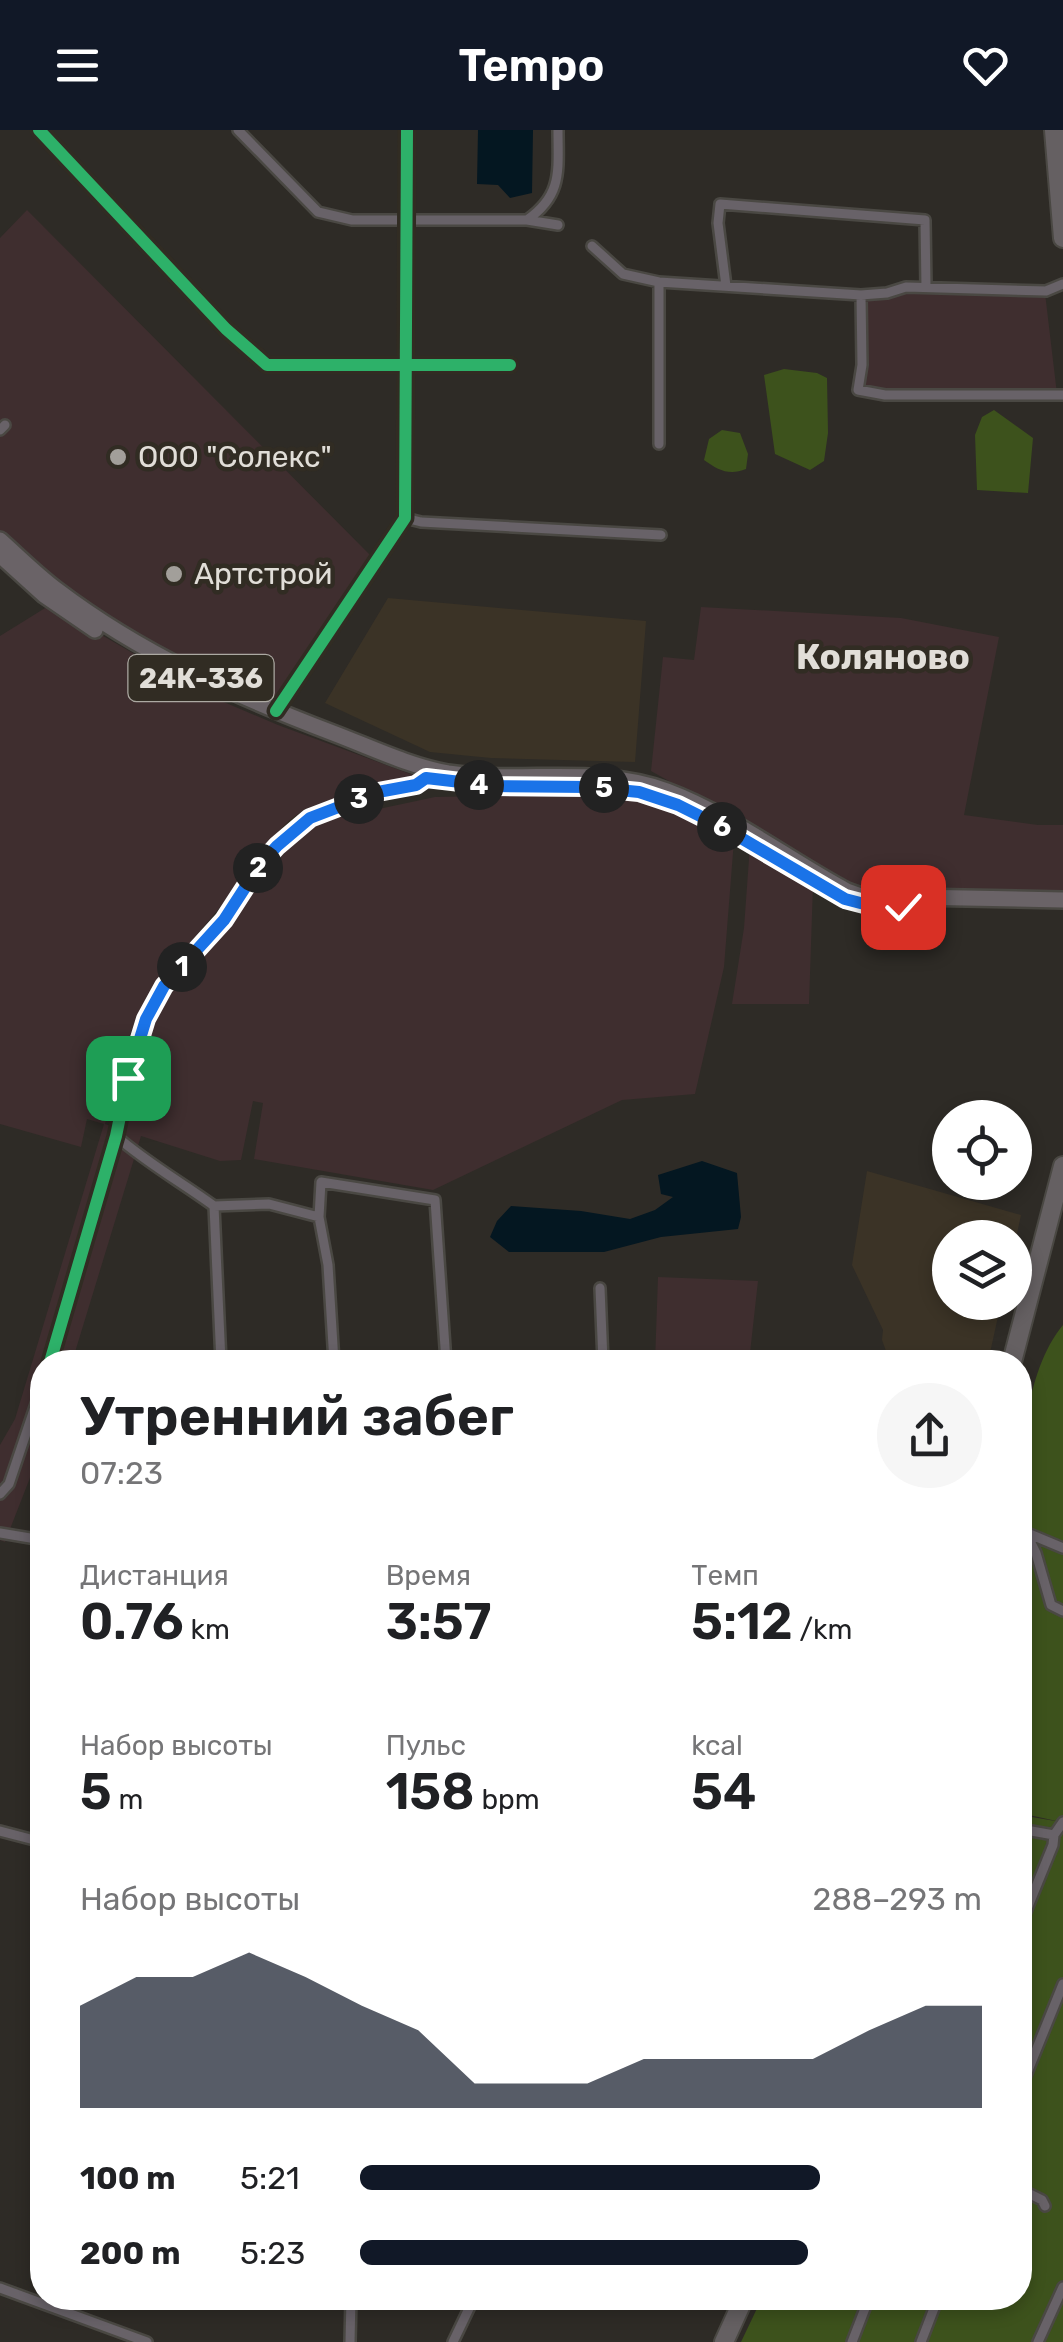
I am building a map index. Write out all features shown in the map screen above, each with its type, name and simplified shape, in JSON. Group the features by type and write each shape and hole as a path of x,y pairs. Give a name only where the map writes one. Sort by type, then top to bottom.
{"highway":[{"path":"1054,130 1063,238"},
{"path":"1015,1350 1063,1166"},
{"path":"1025,1350 1063,1205"},
{"path":"712,2342 727,2310"},
{"path":"724,2342 739,2310"}],"main road":[{"name":"24К-336","path":"0,540 54,588 130,640 215,685 428,773 630,781 667,791 861,896 1063,900"},
{"name":"24К-336","path":"0,556 77,618 186,682 278,723 428,773 495,786 639,792 678,805 724,828 835,894 872,906 1063,909"}],"street":[{"path":"39,130 214,316 267,365 510,365"},
{"path":"238,130 318,212 352,220 528,220 558,225"},
{"path":"276,711 405,518 407,130"},
{"path":"528,220 541,210 557,186 558,130"},
{"path":"726,286 718,223 720,204 925,220 926,287"},
{"path":"592,246 623,274 659,282 861,295 926,287 1038,291 1063,284"},
{"path":"659,282 659,444"},
{"path":"861,295 862,365 858,390 885,395 1063,395"},
{"path":"405,518 661,535"},
{"path":"54,1350 116,1136 134,1054 146,1019 164,986 224,920 259,866 310,818 378,792 416,785 428,773"},
{"path":"116,1136 151,1166 214,1206 270,1204 319,1216"},
{"path":"333,1350 328,1265 319,1216 321,1182 435,1200 445,1350"},
{"path":"214,1206 220,1350"},
{"path":"600,1288 603,1350"},
{"path":"0,1494 14,1469 30,1422"},
{"path":"0,1533 30,1538"},
{"path":"1032,1535 1063,1548"},
{"path":"1032,1546 1051,1605 1063,1612"},
{"path":"1032,1894 1054,1835 1063,1822"},
{"path":"0,1830 30,1839"},
{"path":"1032,1831 1054,1835"},
{"path":"1032,2060 1063,1984"},
{"path":"1032,2195 1045,2206"},
{"path":"1038,2342 1063,2287"},
{"path":"0,2288 30,2299"},
{"path":"60,2310 147,2342"},
{"path":"350,2342 351,2310"},
{"path":"453,2342 468,2310"},
{"path":"852,2342 864,2310"},
{"path":"920,2342 933,2310"}],"shaded area":[{"path":"27,210 374,559 273,705 178,659 114,622 53,580 0,533 0,238"},
{"path":"908,291 1045,293 1057,394 892,392 863,388 866,299 888,298"},
{"path":"388,598 646,621 635,762 491,758 430,752 325,703"},
{"path":"50,605 198,691 413,775 413,782 351,792 301,817 258,856 248,874 152,988 130,1039 105,1124 120,1129 148,1023 170,988 214,939 261,873 292,838 327,820 435,797 618,794 680,809 734,840 724,967 695,1094 622,1100 433,1190 254,1159 263,1103 253,1101 241,1160 220,1161 141,1136 76,1350 36,1350 104,1124 87,1119 81,1147 0,1124 0,636"},
{"path":"701,607 901,618 999,637 964,815 1063,825 1063,896 870,893 651,771 663,657 694,660"},
{"path":"750,845 813,885 809,1004 732,1004 744,928"},
{"path":"867,1171 932,1190 932,1200 968,1200 1021,1215 1020,1220 932,1220 932,1320 997,1320 991,1350 886,1350 883,1330 852,1265"},
{"path":"658,1277 758,1281 750,1350 655,1350"},
{"path":"30,1369 30,1478 5,1542 0,1540 0,1445 15,1419"}],"green space":[{"path":"784,369 827,378 824,461 810,470 775,454 764,375"},
{"path":"994,410 1033,438 1028,493 977,490 975,435 982,417"},
{"path":"722,430 740,433 748,454 746,469 724,471 704,460 709,439"},
{"path":"1063,1325 1063,2342 741,2342 756,2310 1032,2310 1032,1817 1061,1822 1032,1816 1032,1555 1036,1544 1032,1534 1032,1391 1050,1344"}],"water":[{"path":"478,130 533,130 532,193 510,198 498,185 477,184"},
{"path":"702,1161 737,1173 741,1217 738,1229 661,1237 604,1252 509,1252 490,1237 497,1221 511,1206 630,1219 655,1210 673,1197 661,1194 658,1175"}],"cycle path":[{"path":"39,130 226,329 267,365 510,365"},
{"path":"276,711 405,518 407,130"},
{"path":"54,1350 116,1136 133,1054 164,986 224,920 259,866 295,828 309,818 379,792 416,785 426,778"}],"place":[{"name":"ООО \"Солекс\"","path":"118,457"},
{"name":"Артстрой","path":"174,574"}],"district":[{"name":"Коляново","path":"883,657"}],"route":[{"path":"128,1078 146,1019 164,986 224,920 277,846 310,818 378,792 416,785 426,778 495,786 616,788 639,792 678,805 724,828 845,899 872,906 903,907"}]}
